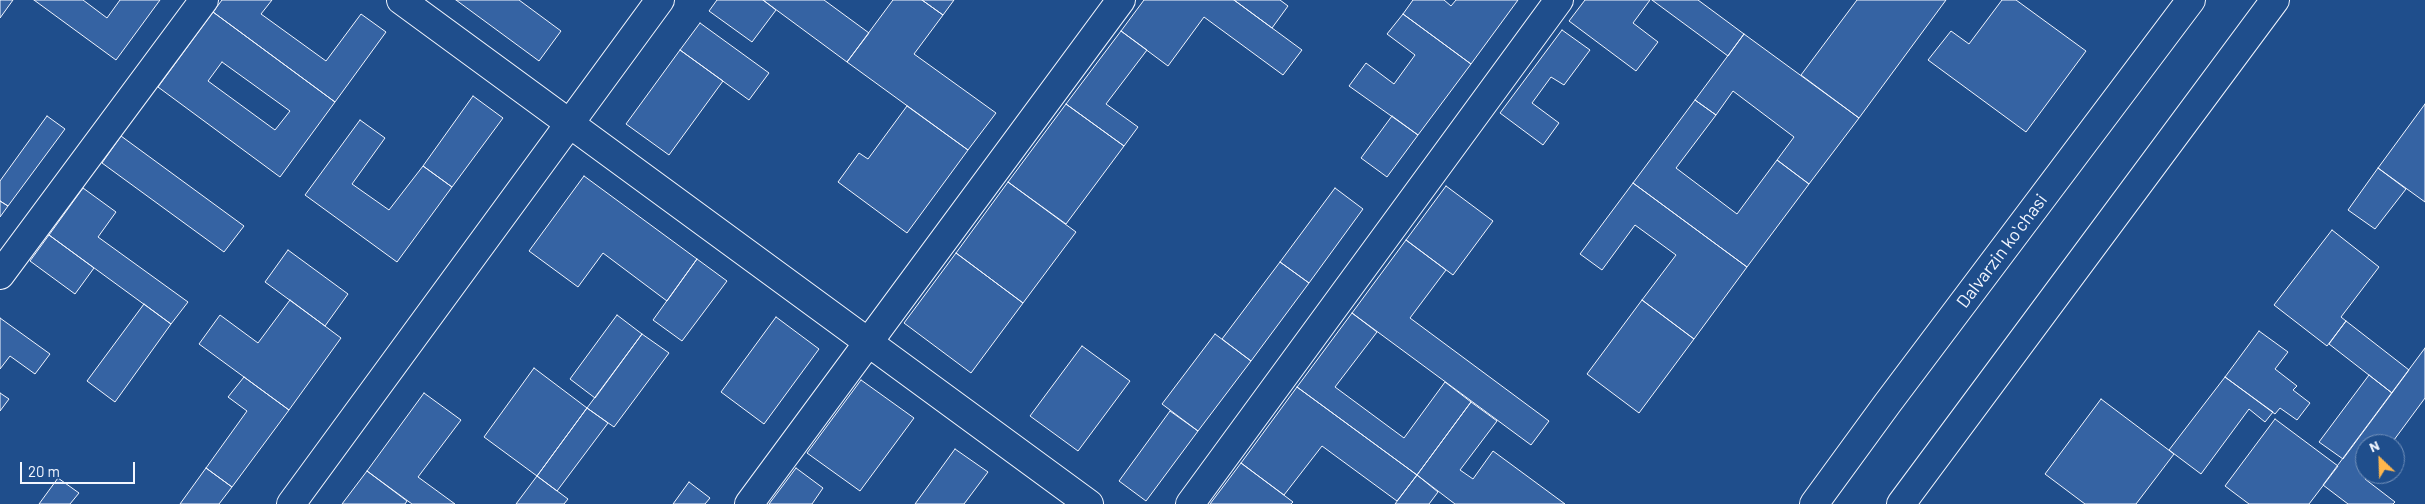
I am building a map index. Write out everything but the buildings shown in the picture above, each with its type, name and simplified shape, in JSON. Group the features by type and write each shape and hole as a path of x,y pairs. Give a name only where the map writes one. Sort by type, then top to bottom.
{"street":[{"path":"0,275 204,0"},
{"path":"401,0 1089,504"},
{"path":"291,504 660,0"},
{"path":"749,504 1121,0"},
{"path":"1190,504 1559,0"},
{"name":"Dalvarzin koʻchasi","path":"1814,504 2191,0"},
{"path":"1901,504 2275,0"}]}
